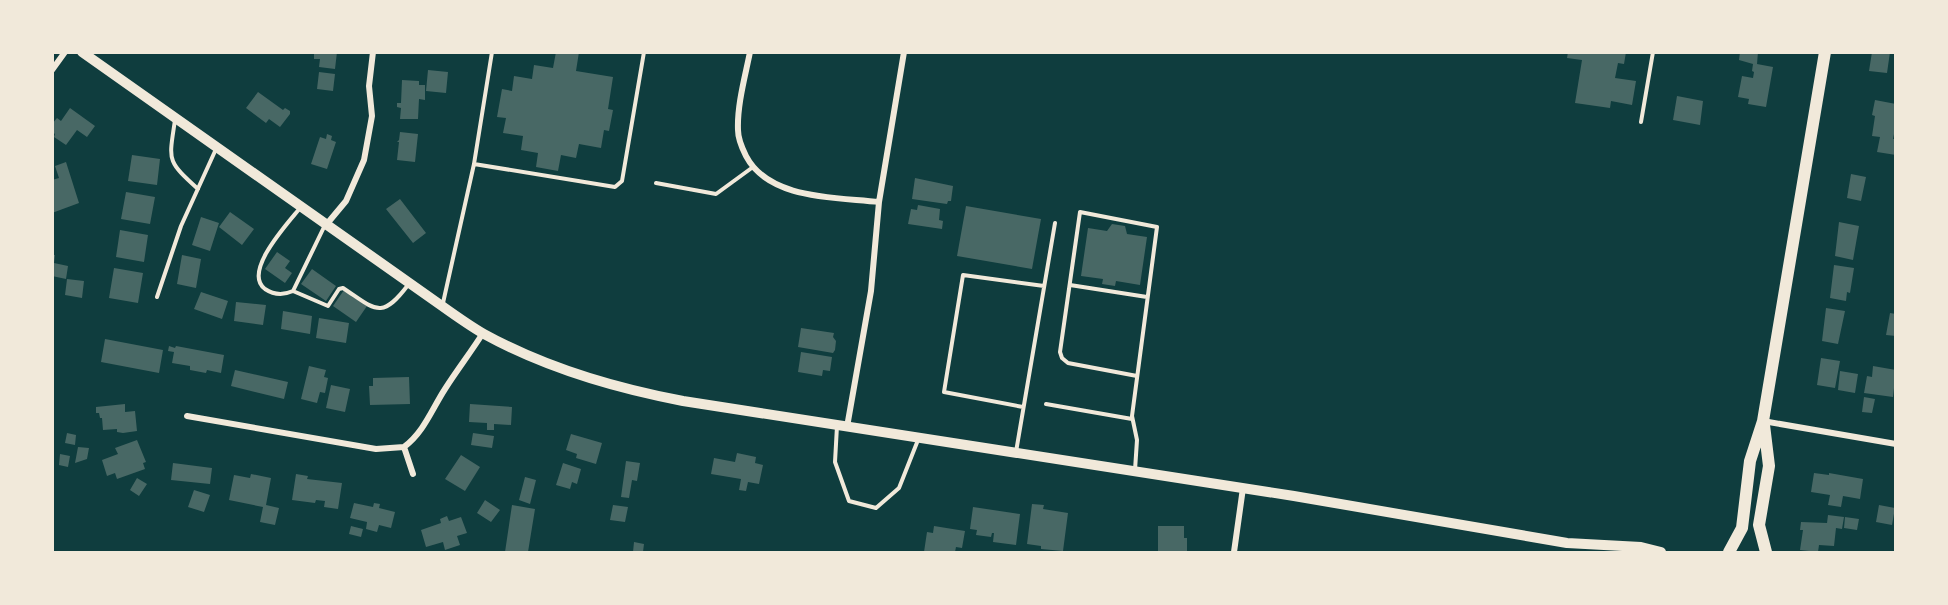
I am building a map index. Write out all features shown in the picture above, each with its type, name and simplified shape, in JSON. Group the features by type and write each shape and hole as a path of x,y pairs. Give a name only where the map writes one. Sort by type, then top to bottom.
{"main road":[{"path":"82,52 300,207 483,333 537,358 618,388 683,401 1243,488 1567,543 1599,552"},
{"path":"1729,552 1742,528 1750,461 1763,421 1825,52"},
{"path":"1763,421 1768,466 1759,525 1766,552"},
{"path":"1567,543 1641,547 1661,552"}],"street":[{"path":"52,70 65,52"},
{"path":"326,225 346,201 368,146 372,116 369,86 373,52"},
{"path":"750,52 738,132 742,148 753,167 763,178 794,192 879,202"},
{"path":"842,426 871,291 879,202 904,52"},
{"path":"187,416 376,449 404,447 424,426 444,391 483,333"},
{"path":"1763,421 1896,444"},
{"path":"404,447 413,474"},
{"path":"1234,552 1243,488"}],"lane":[{"path":"442,306 474,164 492,52"},
{"path":"474,164 615,187 620,185 644,52"},
{"path":"1641,122 1653,52"},
{"path":"175,119 170,154 174,165 198,189"},
{"path":"157,297 181,226 217,148"},
{"path":"656,183 716,194 753,167"},
{"path":"300,207 261,262 258,278 262,287 270,292 285,294 293,291 326,225"},
{"path":"1135,471 1137,440 1132,419 1157,227 1080,212 1060,352 1062,358 1068,363 1137,376"},
{"path":"1016,452 1055,222"},
{"path":"1023,407 944,392 963,275 1044,286"},
{"path":"293,291 328,306 339,289 343,288 375,309 383,309 393,303 410,284"},
{"path":"1070,285 1147,297"},
{"path":"1046,404 1132,419"},
{"path":"842,426 836,462 849,501 876,508 899,488 920,437"}],"building":[{"path":"314,52 337,52 335,69 319,67 320,59 314,59"},
{"path":"556,52 579,52 576,71 613,77 608,109 613,110 609,131 604,130 601,148 579,144 576,158 561,155 558,171 536,167 538,153 521,150 523,136 503,133 506,118 497,117 502,89 512,91 514,76 532,79 534,65 553,68"},
{"path":"1568,52 1626,52 1624,64 1618,63 1615,78 1636,81 1632,105 1611,101 1610,108 1575,103 1582,60 1567,58"},
{"path":"1740,52 1758,52 1757,64 1773,67 1766,107 1748,104 1749,99 1738,97 1742,76 1753,78 1754,72 1752,71 1753,64 1739,60"},
{"path":"1872,52 1890,52 1887,73 1869,71"},
{"path":"428,70 448,72 446,93 426,91"},
{"path":"319,72 335,74 333,91 317,89"},
{"path":"402,80 419,81 419,85 425,85 425,100 419,99 418,119 400,119 401,108 397,107 397,103 401,103"},
{"path":"258,92 283,110 285,108 290,111 280,127 269,119 266,123 246,108"},
{"path":"1677,96 1703,101 1700,125 1673,120"},
{"path":"1875,100 1896,104 1893,139 1896,139 1896,155 1877,152 1880,137 1872,136"},
{"path":"70,108 95,126 87,137 77,130 66,145 54,137 52,124 57,118 61,121"},
{"path":"400,132 418,134 415,162 397,160 399,142 397,142"},
{"path":"327,134 332,136 331,140 336,142 327,169 311,164 320,137 326,139"},
{"path":"132,155 160,159 157,185 128,181"},
{"path":"66,162 79,203 52,213 52,180 59,178 55,166"},
{"path":"1851,174 1866,177 1861,201 1847,198"},
{"path":"915,178 953,186 951,201 947,204 912,199"},
{"path":"126,192 155,197 150,224 121,219"},
{"path":"400,199 426,233 413,243 386,209"},
{"path":"918,205 940,209 939,220 943,221 942,229 908,224 911,209 917,210"},
{"path":"966,206 1041,219 1032,269 957,256"},
{"path":"230,212 254,229 242,245 219,227"},
{"path":"201,217 219,223 210,251 192,245"},
{"path":"1839,222 1859,226 1853,260 1835,256"},
{"path":"1112,224 1125,226 1127,234 1147,237 1140,285 1116,281 1115,286 1102,284 1103,279 1081,276 1088,228 1107,231"},
{"path":"120,230 148,235 144,262 116,257"},
{"path":"277,252 290,261 285,268 292,273 285,283 265,269"},
{"path":"52,255 55,255 54,263 68,266 66,279 52,276"},
{"path":"182,255 201,259 196,288 177,284"},
{"path":"1834,265 1854,268 1850,293 1847,292 1846,301 1830,298"},
{"path":"114,268 143,273 138,303 109,298"},
{"path":"312,269 336,286 326,301 301,284"},
{"path":"67,279 84,281 82,298 65,295"},
{"path":"344,290 367,306 356,322 333,306"},
{"path":"201,292 228,301 222,319 194,309"},
{"path":"236,302 266,305 263,325 234,321"},
{"path":"1826,308 1845,311 1838,344 1822,341"},
{"path":"283,311 312,316 310,334 281,329"},
{"path":"1890,313 1896,314 1896,336 1886,335"},
{"path":"319,318 349,323 346,343 316,338"},
{"path":"801,328 834,333 833,337 836,341 833,353 798,347"},
{"path":"105,339 163,350 159,373 101,362"},
{"path":"169,346 224,355 221,373 190,370 190,366 172,363 174,352 168,351"},
{"path":"801,352 832,357 830,371 823,370 822,376 798,372"},
{"path":"1821,358 1840,361 1835,388 1817,385"},
{"path":"309,366 326,370 324,377 328,378 325,393 320,392 317,403 301,399"},
{"path":"1873,366 1896,370 1893,397 1864,393 1867,376 1872,377"},
{"path":"235,370 288,382 284,399 231,386"},
{"path":"1840,371 1858,374 1855,393 1838,390"},
{"path":"409,377 410,404 370,405 369,386 373,386 373,378"},
{"path":"331,385 350,389 345,412 326,408"},
{"path":"1864,397 1875,399 1872,413 1862,412"},
{"path":"125,404 125,412 135,411 137,431 123,433 117,432 117,429 103,430 102,418 99,413 96,413 96,407"},
{"path":"470,404 512,407 511,425 494,424 494,430 487,430 487,423 469,422"},
{"path":"67,433 76,435 75,445 65,443"},
{"path":"473,433 494,436 492,448 471,445"},
{"path":"571,434 602,443 596,464 576,458 577,454 566,450"},
{"path":"137,440 146,462 143,463 145,469 117,479 115,473 107,476 102,460 118,454 115,448"},
{"path":"78,447 89,448 87,459 75,463"},
{"path":"737,453 756,457 755,463 763,465 759,484 748,482 746,491 739,490 741,479 711,474 714,458 735,462"},
{"path":"60,454 70,456 68,467 59,465"},
{"path":"461,455 480,467 465,491 445,479"},
{"path":"626,461 640,463 637,481 632,480 629,498 621,497"},
{"path":"173,463 212,468 210,484 171,480"},
{"path":"563,463 581,469 577,484 572,482 570,489 556,485"},
{"path":"1814,473 1829,475 1829,473 1863,479 1860,499 1843,496 1841,507 1828,505 1830,495 1811,492"},
{"path":"251,474 271,478 266,505 279,508 275,525 260,522 263,507 229,500 234,475 250,478"},
{"path":"296,474 308,476 307,479 342,483 338,509 324,507 325,501 316,500 315,503 292,500"},
{"path":"525,477 536,480 530,504 519,500"},
{"path":"137,478 147,484 139,496 130,490"},
{"path":"194,490 210,495 204,512 188,507"},
{"path":"485,500 500,510 491,522 477,513"},
{"path":"354,503 373,507 374,503 380,504 379,508 395,512 391,528 379,525 377,532 366,529 367,522 350,518"},
{"path":"1032,504 1044,505 1043,509 1068,513 1063,551 1041,549 1041,546 1027,544"},
{"path":"512,505 535,509 528,552 505,552"},
{"path":"613,505 628,507 625,522 610,520"},
{"path":"1879,505 1895,508 1892,525 1876,522"},
{"path":"973,507 1020,514 1016,545 993,542 994,533 991,537 976,535 977,530 970,529"},
{"path":"1828,515 1844,517 1842,529 1836,528 1834,546 1819,545 1818,552 1800,550 1803,530 1800,530 1801,522 1827,523"},
{"path":"447,516 449,521 461,517 467,533 457,536 460,545 445,550 443,542 426,547 421,530 441,523 440,519"},
{"path":"1845,517 1859,519 1857,530 1844,528"},
{"path":"351,526 363,529 361,537 349,534"},
{"path":"934,526 965,531 962,548 956,547 955,552 924,552 927,532 933,533"},
{"path":"1158,526 1184,526 1187,552 1158,552"},
{"path":"634,542 644,544 643,552 633,552"}]}
